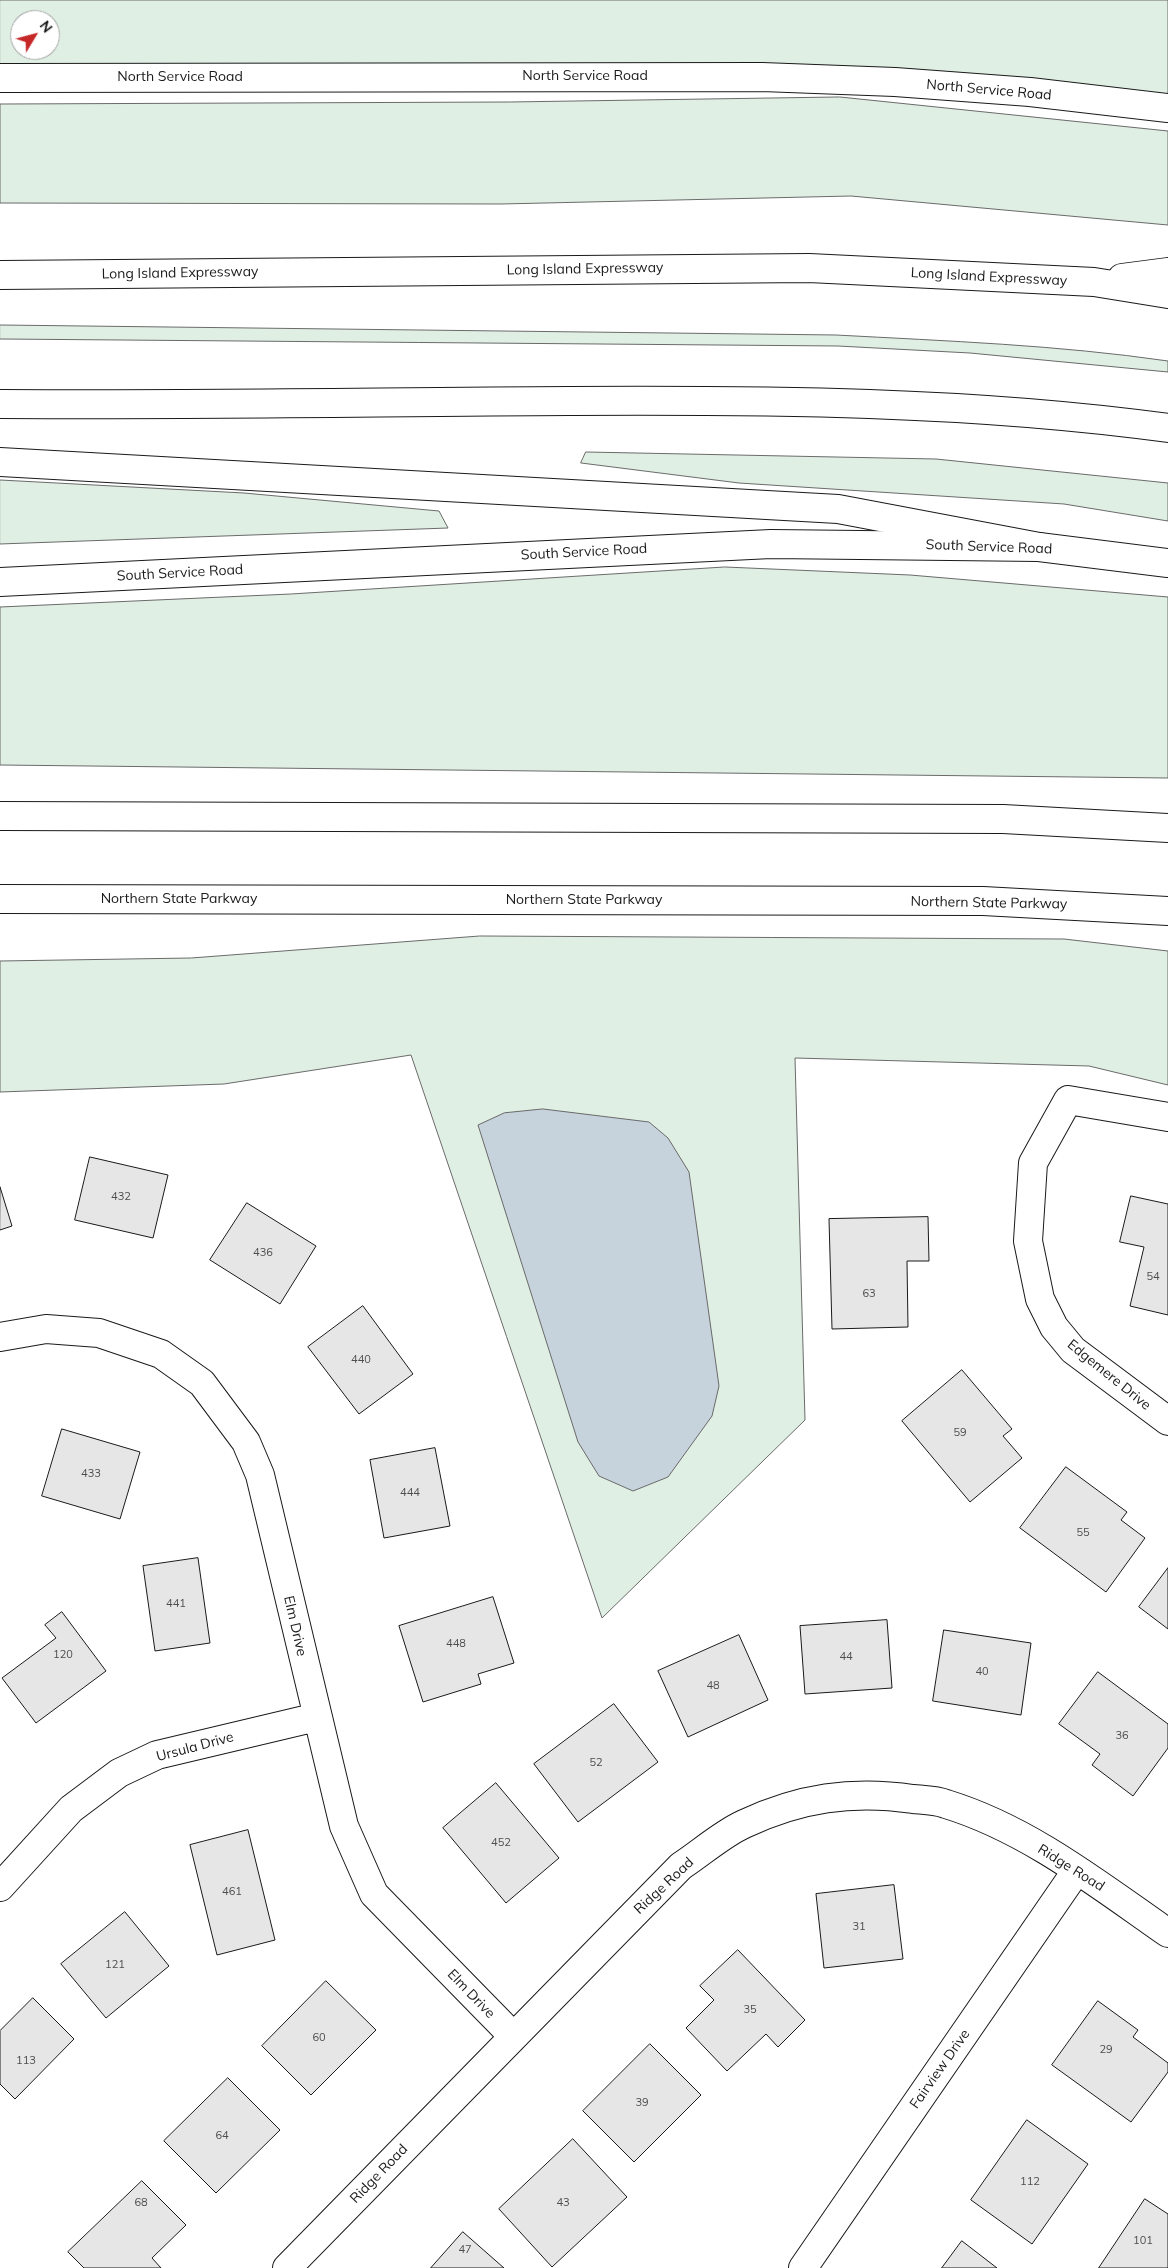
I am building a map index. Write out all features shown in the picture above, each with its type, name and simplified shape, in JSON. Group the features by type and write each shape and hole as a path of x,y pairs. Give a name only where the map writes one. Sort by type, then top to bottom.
{"main road":[{"name":"North Service Road","path":"0,78 762,77 895,82 1030,92 1168,108"},
{"name":"Long Island Expressway","path":"0,275 809,268 1094,282 1168,294"},
{"path":"1094,282 1168,272"},
{"path":"0,404 816,401 981,409 1168,428"},
{"path":"0,462 838,509 1039,547"},
{"name":"South Service Road","path":"0,582 713,546 836,544 1039,547 1168,563"},
{"path":"0,816 993,819 1168,828"},
{"name":"Northern State Parkway","path":"0,899 983,901 1168,911"},
{"name":"Edgemere Drive","path":"1168,1117 1068,1100 1033,1162 1028,1241 1040,1299 1054,1327 1073,1350 1168,1422"},
{"name":"Elm Drive","path":"0,1337 46,1329 99,1333 161,1354 202,1383 246,1442 260,1475 344,1826 374,1894 513,2036"},
{"name":"Ursula Drive","path":"0,1887 71,1809 119,1773 157,1755 317,1717"},
{"name":"Ridge Road","path":"287,2268 681,1866 742,1824 795,1804 831,1796 879,1794 945,1803 1003,1827 1077,1870 1168,1933"},
{"name":"Fairview Drive","path":"803,2268 1077,1870"}],"green space":[{"path":"0,0 1168,0 1168,108 1030,92 0,78"},
{"path":"840,97 1168,131 1168,225 851,196 501,204 0,203 0,104 510,102"},
{"path":"0,325 836,335 1002,344 1085,351 1168,361 1168,372 970,353 838,346 0,339"},
{"path":"586,452 936,459 1168,483 1168,521 1064,504 739,483 581,463"},
{"path":"0,480 244,493 439,511 448,528 0,544"},
{"path":"725,567 910,575 1168,597 1168,778 0,765 0,607 291,594"},
{"path":"480,936 1064,939 1168,951 1168,1085 1089,1066 795,1058 805,1420 602,1618 411,1055 224,1084 0,1092 0,961 191,958"}],"shaded area":[{"path":"543,1109 649,1122 668,1138 689,1172 719,1386 712,1416 668,1477 633,1491 599,1476 578,1442 478,1125 504,1113"}],"building":[{"path":"90,1157 168,1175 153,1238 75,1220"},
{"path":"0,1187 12,1226 0,1230"},
{"path":"1131,1196 1168,1204 1168,1315 1130,1306 1144,1247 1120,1242"},
{"path":"247,1203 316,1246 280,1304 210,1260"},
{"path":"928,1217 929,1261 907,1261 908,1327 832,1329 829,1219"},
{"path":"363,1306 413,1374 359,1414 308,1347"},
{"path":"962,1370 1012,1429 1003,1436 1022,1458 970,1502 902,1421"},
{"path":"62,1429 140,1452 120,1519 42,1496"},
{"path":"435,1448 450,1526 384,1538 370,1460"},
{"path":"1066,1467 1127,1512 1121,1520 1145,1538 1106,1592 1020,1528"},
{"path":"198,1558 210,1643 155,1651 143,1566"},
{"path":"1168,1568 1168,1629 1139,1607"},
{"path":"493,1597 514,1663 478,1674 481,1684 423,1702 399,1626"},
{"path":"62,1612 106,1671 36,1723 2,1678 56,1638 45,1625"},
{"path":"887,1620 892,1688 805,1694 800,1626"},
{"path":"944,1630 1031,1643 1021,1715 933,1701"},
{"path":"739,1635 768,1700 688,1737 658,1671"},
{"path":"1098,1672 1168,1724 1168,1748 1133,1796 1092,1765 1100,1754 1059,1724"},
{"path":"614,1704 658,1762 578,1822 534,1764"},
{"path":"496,1783 559,1858 506,1903 443,1828"},
{"path":"248,1830 275,1940 217,1955 190,1845"},
{"path":"894,1885 903,1959 824,1968 816,1894"},
{"path":"125,1912 169,1966 106,2018 61,1964"},
{"path":"738,1950 805,2020 778,2047 766,2034 727,2071 686,2028 714,2000 700,1986"},
{"path":"326,1981 376,2030 311,2095 262,2046"},
{"path":"33,1998 74,2039 15,2099 0,2084 0,2031"},
{"path":"1098,2001 1138,2030 1133,2037 1168,2063 1168,2072 1131,2122 1052,2065"},
{"path":"650,2044 701,2095 634,2162 583,2111"},
{"path":"228,2078 280,2130 216,2193 164,2141"},
{"path":"1027,2120 1088,2164 1032,2244 971,2200"},
{"path":"573,2139 627,2197 552,2267 499,2209"},
{"path":"142,2181 186,2225 152,2258 161,2268 84,2268 68,2252"},
{"path":"1145,2199 1168,2214 1168,2268 1099,2268"},
{"path":"463,2232 504,2268 431,2268"},
{"path":"962,2241 997,2268 942,2268"}]}
